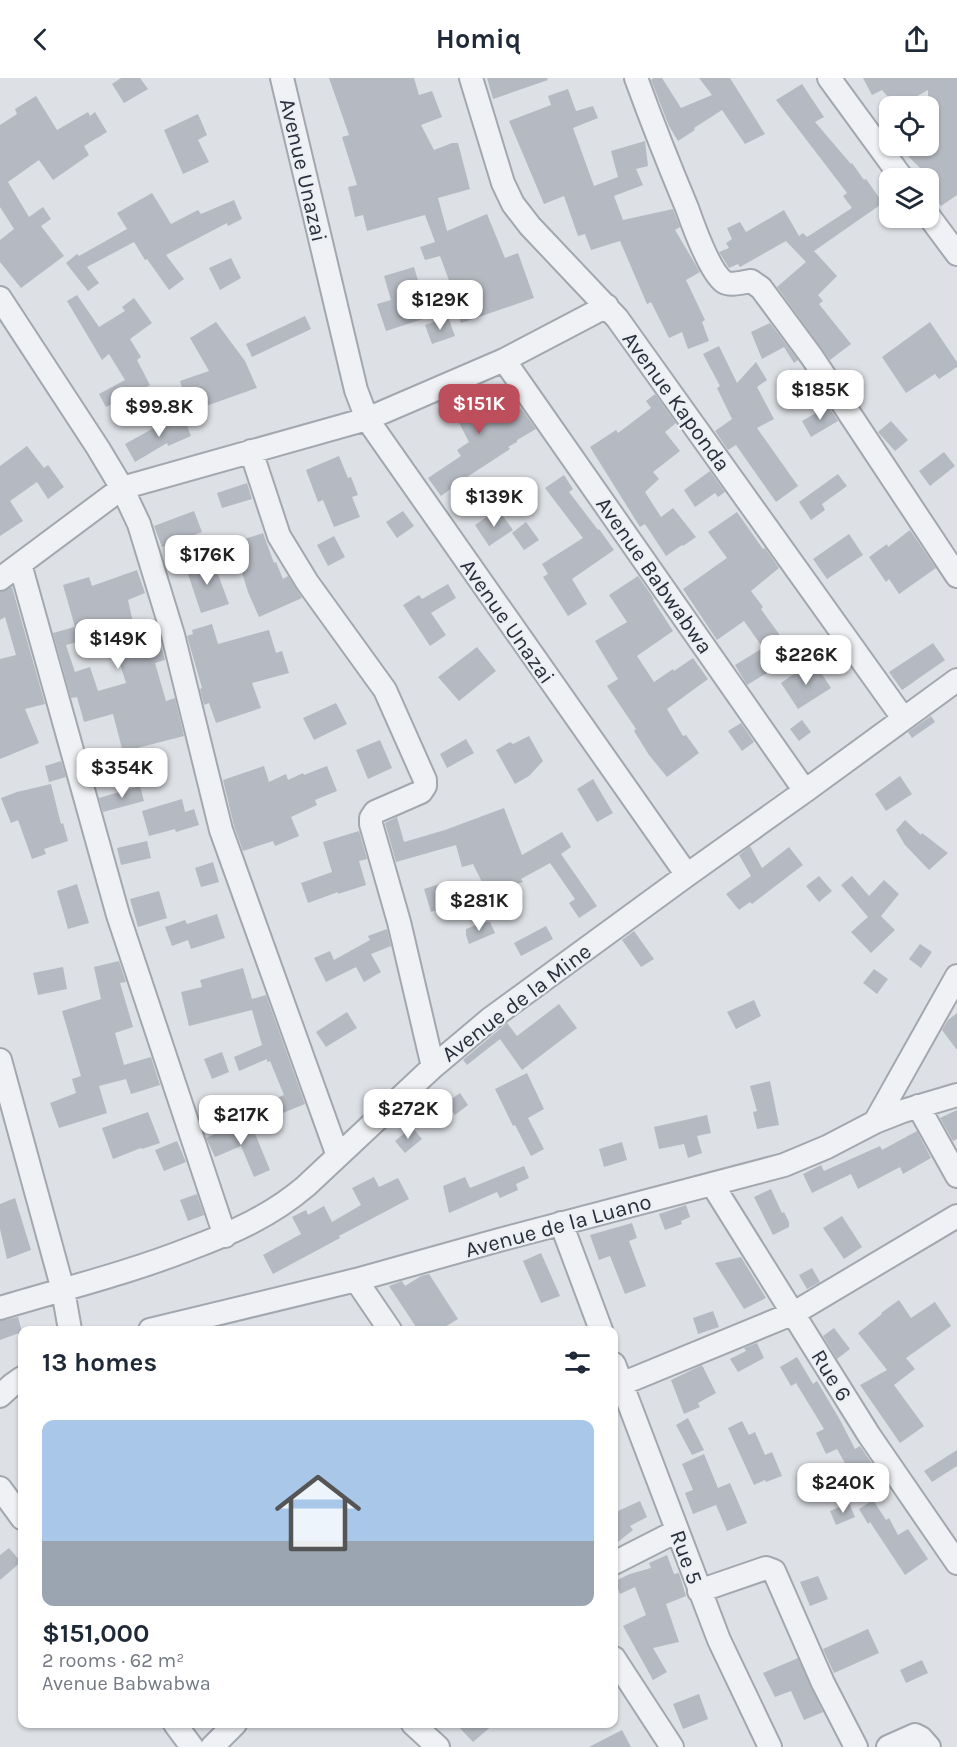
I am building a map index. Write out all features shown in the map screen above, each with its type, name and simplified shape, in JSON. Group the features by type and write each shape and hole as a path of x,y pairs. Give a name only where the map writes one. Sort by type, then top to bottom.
{"street":[{"name":"Avenue Unazai","path":"282,78 356,390 367,419 687,874"},
{"name":"Avenue Kaponda","path":"471,78 503,183 513,204 530,226 617,318 903,718"},
{"path":"636,78 699,237 716,273 728,284 751,281 761,288 812,357 957,576"},
{"path":"830,78 895,168"},
{"path":"938,228 957,254"},
{"path":"0,298 98,448 122,488 139,524 173,635 221,830 338,1156"},
{"path":"0,579 122,488 367,419 504,360 607,306"},
{"name":"Avenue Babwabwa","path":"504,360 805,791"},
{"path":"251,451 279,536 307,582 385,690 425,780 425,786 419,794 375,812 371,818 371,824 399,922 433,1067"},
{"path":"20,564 118,915 225,1236"},
{"name":"Avenue de la Mine","path":"0,1308 136,1269 225,1236 260,1219 291,1199 433,1067 490,1019 957,680"},
{"path":"875,1122 957,976"},
{"path":"0,1060 63,1290 69,1326"},
{"name":"Avenue de la Luano","path":"166,1326 356,1280 561,1223 784,1165 827,1147 875,1122 957,1095"},
{"path":"918,1106 957,1176"},
{"name":"Rue 6","path":"712,1184 869,1435 957,1563"},
{"path":"618,1377 794,1313 957,1216"},
{"path":"561,1223 600,1326"},
{"path":"356,1280 387,1326"},
{"path":"0,1396 18,1381"},
{"name":"Rue 5","path":"618,1383 719,1640 770,1747"},
{"path":"0,1488 18,1513"},
{"path":"618,1561 677,1531"},
{"path":"699,1591 766,1568 774,1571 823,1683 856,1747"},
{"path":"618,1664 672,1747"},
{"path":"178,1728 192,1747"},
{"path":"212,1747 231,1728"},
{"path":"888,1747 915,1736 921,1738 929,1747"}],"building":[{"path":"121,78 140,78 148,89 124,103 112,84"},
{"path":"329,78 414,78 419,95 432,91 442,117 421,125 434,150 458,143 470,189 438,198 447,231 487,214 505,258 518,253 534,298 461,323 454,303 457,302 440,256 425,260 420,247 435,242 425,215 367,231 363,215 355,217 348,187 357,185 342,137 349,135"},
{"path":"487,78 547,78 548,80 493,99"},
{"path":"662,78 681,108 712,95 699,78 730,78 765,134 745,144 722,110 678,141 669,126 651,80"},
{"path":"863,78 957,78 957,195 941,206 939,203 939,168 920,168 908,156 939,156 939,96 928,96 928,90 918,96 887,96 882,90 872,95"},
{"path":"802,84 824,117 815,122 852,163 864,180 866,179 879,197 879,206 814,251 837,276 818,295 823,301 819,304 851,344 830,360 777,287 806,262 786,241 740,267 738,264 729,268 719,252 729,248 726,243 732,239 727,228 740,222 746,232 784,210 799,236 803,233 807,237 852,208 843,196 847,193 776,100"},
{"path":"568,89 576,111 593,106 598,118 573,128 594,186 618,177 611,151 645,141 648,166 636,169 643,185 614,196 623,220 673,209 680,227 675,230 700,272 686,280 705,320 702,322 709,341 688,349 682,332 669,338 651,302 647,304 620,241 591,250 585,234 578,236 564,196 544,204 509,121 551,105 548,96"},
{"path":"36,96 57,130 88,112 90,116 95,112 107,132 84,146 89,155 53,180 39,160 8,182 29,217 43,207 51,219 41,226 64,256 21,288 0,262 0,240 14,229 0,207 0,125 17,114 15,109"},
{"path":"198,114 207,135 198,140 209,162 183,174 164,130"},
{"path":"152,193 171,224 198,210 201,214 234,200 242,219 228,226 227,223 166,255 184,279 169,290 134,242 87,267 99,283 88,291 66,263 77,254 79,256 127,229 117,213"},
{"path":"231,258 241,278 220,290 209,268"},
{"path":"414,267 419,284 411,287 423,319 386,331 377,304 391,300 384,276"},
{"path":"77,295 99,327 125,311 122,307 134,298 152,323 130,339 141,357 137,360 150,385 106,407 99,394 125,380 109,354 102,360 67,301"},
{"path":"305,316 311,329 252,357 246,344"},
{"path":"448,317 455,336 432,344 425,325"},
{"path":"216,322 245,361 257,388 189,412 180,381 209,371 190,338"},
{"path":"930,322 957,362 957,367 939,379 935,374 906,393 882,357"},
{"path":"770,323 798,360 794,363 784,347 762,359 751,332"},
{"path":"719,346 737,383 756,362 767,380 757,387 774,419 757,428 798,486 776,502 736,445 728,450 715,431 732,419 717,388 720,386 703,354"},
{"path":"482,384 484,387 486,385 504,418 521,408 536,429 517,440 508,447 510,449 441,496 428,478 461,456 457,450 469,442 451,407 443,412 438,403"},
{"path":"655,394 676,423 665,432 680,451 653,472 659,479 645,492 661,517 673,508 696,537 666,556 645,524 640,527 590,447 616,430 618,433 651,408 646,401"},
{"path":"828,406 838,421 811,437 802,421"},
{"path":"183,415 191,436 168,446 167,443 135,462 125,444 160,423"},
{"path":"891,421 908,440 895,451 878,432"},
{"path":"27,446 44,468 48,465 64,487 48,499 37,482 10,501 23,521 0,536 0,466"},
{"path":"944,452 955,466 930,486 919,471"},
{"path":"339,456 358,495 352,497 360,517 334,527 323,500 318,502 306,470"},
{"path":"710,471 725,492 718,497 715,493 695,507 684,490"},
{"path":"838,474 847,486 822,504 825,510 811,520 799,502"},
{"path":"564,475 573,489 569,492 614,550 572,579 587,604 568,616 543,577 548,574 542,564 583,538 545,488"},
{"path":"247,483 252,499 222,508 217,493"},
{"path":"498,509 513,530 489,546 475,525"},
{"path":"194,511 202,532 162,547 154,526"},
{"path":"403,511 414,526 397,538 386,522"},
{"path":"737,512 779,568 751,591 787,645 771,656 777,667 747,685 735,665 763,648 744,621 717,640 683,589 727,558 708,532"},
{"path":"526,522 539,540 524,550 512,533"},
{"path":"910,530 936,568 899,594 889,579 886,582 869,557 887,544 888,547"},
{"path":"263,533 274,563 276,562 283,579 288,576 302,598 259,617 248,592 233,543"},
{"path":"849,534 863,555 827,579 813,559"},
{"path":"334,536 345,557 328,566 317,545"},
{"path":"212,558 229,604 201,613 186,568"},
{"path":"137,570 145,593 128,600 134,627 66,645 75,672 90,667 98,691 126,683 120,658 161,645 165,660 155,663 166,701 175,698 184,736 137,748 145,779 131,783 113,714 84,722 77,697 71,698 53,633 75,627 63,585 89,577 92,586"},
{"path":"638,576 673,631 637,656 654,682 693,658 708,679 667,709 683,736 686,735 699,753 667,777 649,755 634,731 636,729 607,686 618,679 595,641 627,622 609,595"},
{"path":"448,584 456,598 431,613 446,635 430,646 403,605 419,595 422,599"},
{"path":"12,587 45,704 25,709 39,743 0,759 0,659 16,655 5,617 0,620 0,592"},
{"path":"212,624 218,644 269,630 276,653 282,651 289,673 252,683 261,708 216,723 209,703 204,705 200,689 202,688 187,636 193,634 192,630"},
{"path":"933,643 945,660 902,690 889,672"},
{"path":"477,647 496,671 459,701 438,677"},
{"path":"816,665 831,688 798,709 781,683 798,671 800,675"},
{"path":"336,703 347,724 314,740 303,718"},
{"path":"931,716 935,722 912,738 908,732"},
{"path":"802,720 811,732 799,741 790,729"},
{"path":"741,723 754,742 742,751 728,731"},
{"path":"529,736 543,761 529,776 515,784 496,750 510,742 513,744"},
{"path":"466,739 474,753 447,768 440,754"},
{"path":"380,740 392,768 368,779 356,750"},
{"path":"61,761 66,777 49,782 45,766"},
{"path":"264,766 269,782 286,774 288,780 327,766 337,791 315,800 317,805 291,817 299,836 275,846 273,841 243,851 234,826 223,780"},
{"path":"900,776 912,794 886,811 875,794"},
{"path":"593,779 613,813 597,822 577,789"},
{"path":"51,784 61,824 63,823 68,841 44,849 46,854 32,859 18,820 11,823 1,798"},
{"path":"140,786 144,801 103,812 99,798"},
{"path":"182,799 185,812 194,809 199,825 176,832 175,829 149,836 142,811"},
{"path":"504,808 522,855 562,832 571,847 561,854 597,906 579,918 569,903 575,899 550,863 521,879 523,882 488,894 473,864 462,867 456,845 396,862 385,823 397,817 404,842 445,830"},
{"path":"905,820 921,835 922,833 948,853 929,870 905,845 896,830"},
{"path":"359,831 367,859 359,861 366,885 308,903 301,883 332,872 323,842"},
{"path":"147,841 151,858 121,865 117,848"},
{"path":"750,846 762,868 789,847 803,865 752,904 750,902 739,910 726,894 751,876 739,855"},
{"path":"213,862 219,882 201,887 195,868"},
{"path":"819,876 832,891 819,902 806,886"},
{"path":"852,876 869,896 884,880 899,894 881,916 895,930 871,953 851,932 868,917 841,885"},
{"path":"443,883 450,906 431,912 424,889"},
{"path":"77,884 89,923 68,929 57,891"},
{"path":"159,891 167,918 138,927 130,899"},
{"path":"217,914 225,938 191,949 188,940 172,946 165,927 185,920 187,924"},
{"path":"490,922 495,933 469,944 466,929"},
{"path":"546,926 553,939 521,956 514,943"},
{"path":"387,929 391,946 371,954 381,972 364,982 356,967 326,982 314,958 330,951 334,960 370,940 368,936"},
{"path":"634,931 654,959 641,967 622,940"},
{"path":"920,944 932,952 921,968 909,959"},
{"path":"119,961 126,982 120,983 133,1027 115,1033 124,1065 151,1057 160,1085 131,1094 126,1079 99,1086 107,1113 59,1128 50,1103 76,1093 72,1079 81,1076 62,1011 101,999 94,967"},
{"path":"63,967 67,989 38,995 33,973"},
{"path":"243,968 252,999 266,995 305,1104 263,1121 257,1106 284,1095 270,1061 267,1062 267,1059 239,1071 234,1057 262,1045 252,1010 189,1026 181,992 202,987 200,980"},
{"path":"874,969 888,979 877,994 863,983"},
{"path":"754,1000 761,1016 736,1029 727,1012"},
{"path":"559,1004 577,1028 522,1070 500,1039 467,1065 463,1060 507,1023 517,1036"},
{"path":"347,1012 357,1028 326,1047 316,1032"},
{"path":"957,1013 957,1050 942,1030 948,1020"},
{"path":"222,1052 229,1072 212,1079 204,1059"},
{"path":"527,1073 544,1109 528,1118 544,1149 531,1156 495,1089"},
{"path":"770,1081 779,1125 757,1129 753,1112 757,1111 750,1086"},
{"path":"460,1093 468,1105 455,1115 446,1103"},
{"path":"957,1110 957,1139 953,1141 940,1118"},
{"path":"148,1112 160,1143 113,1159 102,1128"},
{"path":"707,1115 711,1133 697,1136 702,1153 688,1158 684,1144 659,1149 654,1127"},
{"path":"249,1119 270,1170 254,1177 241,1146 215,1157 206,1138"},
{"path":"412,1127 422,1139 405,1153 395,1141"},
{"path":"917,1131 931,1158 903,1174 900,1167 858,1189 851,1174 812,1193 803,1174 821,1165 824,1171 880,1146 882,1150"},
{"path":"177,1141 186,1162 164,1171 155,1150"},
{"path":"622,1142 627,1160 604,1167 599,1149"},
{"path":"524,1166 529,1178 516,1184 518,1190 500,1198 497,1192 449,1213 443,1186 465,1177 470,1188"},
{"path":"374,1177 379,1187 398,1178 409,1199 273,1274 263,1255 301,1234 292,1217 306,1210 308,1215 324,1206 332,1222 361,1205 352,1188"},
{"path":"771,1189 782,1213 784,1212 789,1222 789,1227 773,1235 754,1197"},
{"path":"197,1194 204,1215 188,1221 180,1200"},
{"path":"15,1198 31,1250 7,1259 0,1229 0,1204"},
{"path":"686,1205 690,1217 681,1221 682,1224 665,1230 659,1214"},
{"path":"842,1216 862,1247 844,1259 823,1228"},
{"path":"632,1223 637,1238 629,1241 646,1286 625,1294 610,1256 599,1260 590,1235"},
{"path":"541,1253 560,1296 541,1303 523,1261"},
{"path":"741,1257 766,1298 744,1309 715,1263"},
{"path":"812,1268 820,1282 807,1289 799,1275"},
{"path":"429,1274 458,1319 447,1326 415,1326 389,1286 402,1281 405,1286"},
{"path":"899,1300 911,1318 935,1302 951,1326 906,1358 915,1369 894,1385 924,1426 900,1443 860,1385 887,1370 858,1333"},
{"path":"713,1311 719,1327 698,1334 693,1318"},
{"path":"18,1317 20,1326 18,1326 18,1333 0,1340 0,1321"},
{"path":"834,1328 850,1349 837,1359 823,1336"},
{"path":"757,1343 764,1358 738,1372 730,1359 746,1351 744,1348"},
{"path":"797,1357 813,1384 817,1381 855,1449 860,1446 875,1468 854,1479 837,1449 826,1454 816,1433 824,1429 796,1383 791,1386 780,1367"},
{"path":"702,1365 716,1393 698,1403 700,1407 684,1414 671,1380"},
{"path":"688,1418 704,1450 692,1455 676,1425"},
{"path":"742,1421 749,1435 755,1432 765,1455 772,1452 782,1476 754,1485 728,1428"},
{"path":"957,1450 957,1466 932,1482 924,1471"},
{"path":"704,1454 718,1488 730,1483 747,1523 727,1531 716,1505 693,1514 685,1493 693,1490 682,1464"},
{"path":"873,1500 886,1520 889,1518 898,1535 908,1529 928,1559 905,1575 859,1509"},
{"path":"640,1501 647,1517 630,1526 633,1530 618,1542 618,1511"},
{"path":"849,1503 855,1517 836,1525 830,1511"},
{"path":"9,1548 18,1558 18,1565 0,1580 0,1555"},
{"path":"667,1555 674,1574 679,1573 686,1596 666,1604 679,1642 653,1648 667,1672 653,1680 623,1626 646,1615 635,1587 620,1594 618,1589 618,1580 651,1568 649,1563"},
{"path":"818,1576 828,1599 810,1606 800,1582"},
{"path":"868,1629 879,1653 834,1673 823,1649"},
{"path":"798,1658 823,1712 804,1720 791,1691 775,1697 763,1673"},
{"path":"922,1660 928,1673 906,1683 900,1670"},
{"path":"699,1694 708,1719 683,1729 673,1704"},
{"path":"460,1728 489,1728 473,1742"},
{"path":"622,1730 631,1747 589,1747"}]}
